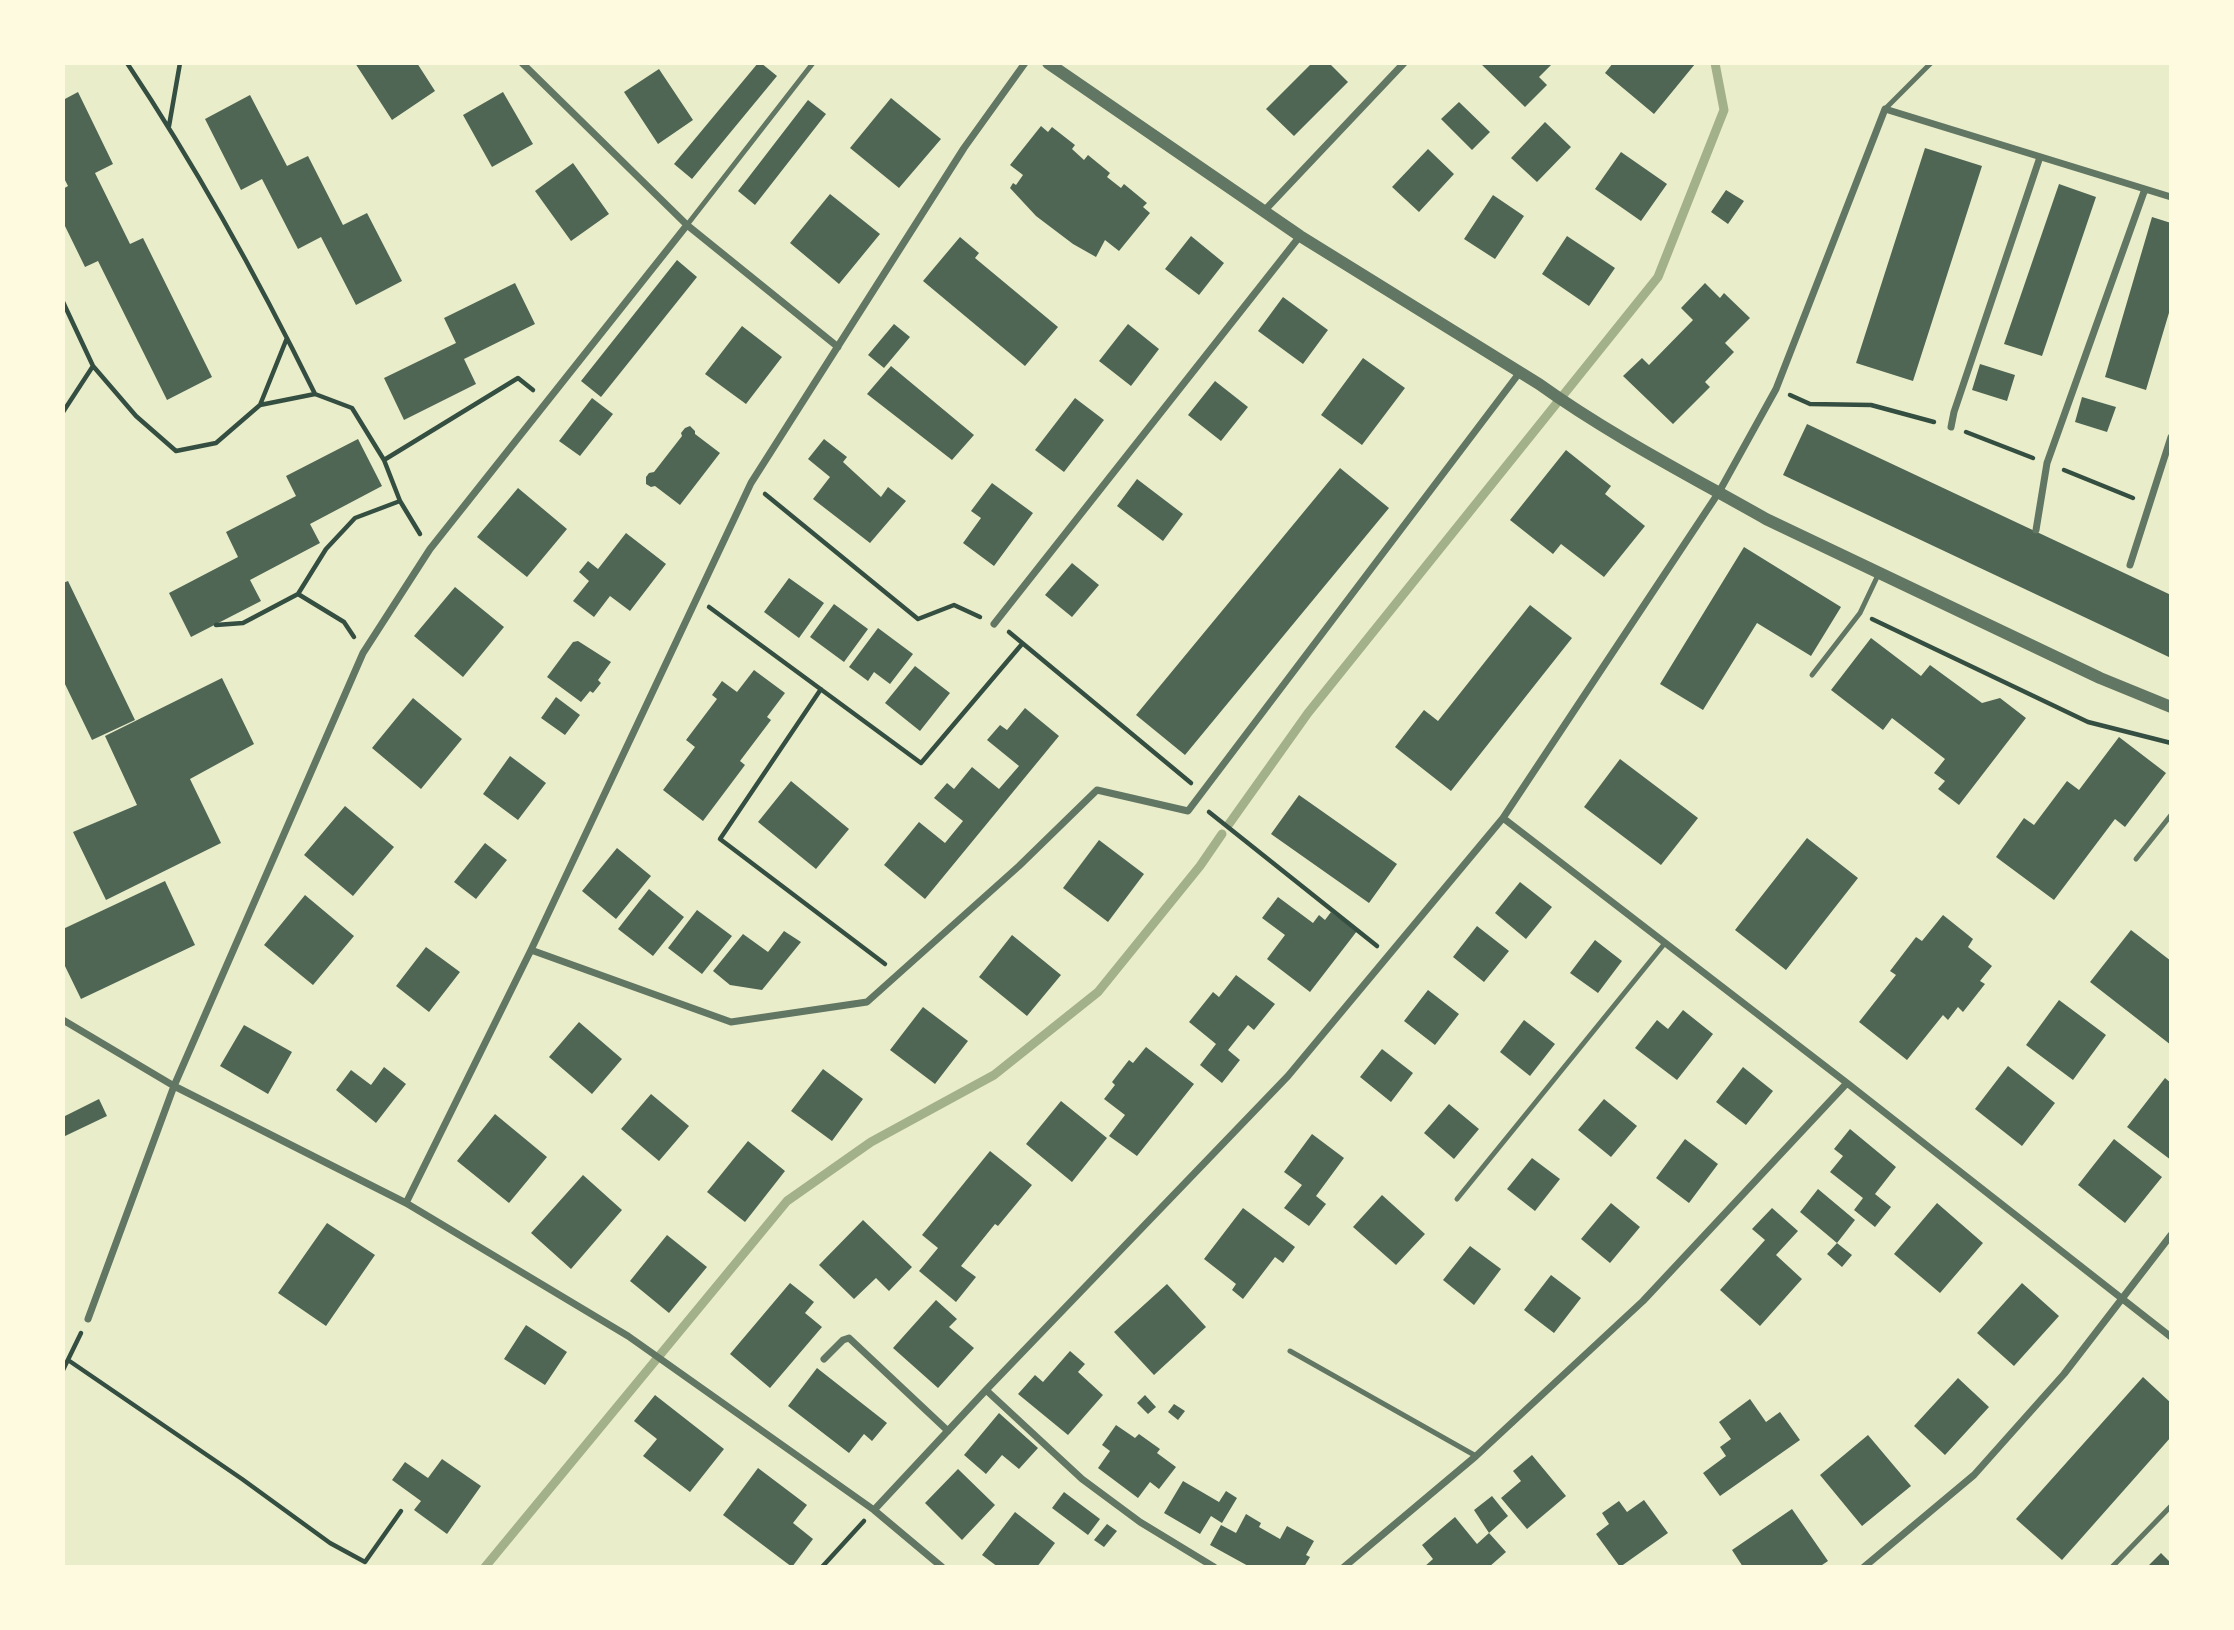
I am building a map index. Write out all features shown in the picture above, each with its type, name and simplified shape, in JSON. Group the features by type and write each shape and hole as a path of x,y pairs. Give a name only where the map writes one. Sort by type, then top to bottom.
{"street":[{"path":"522,63 687,225 838,347"},
{"path":"406,1203 531,950 751,483 964,148 1025,63"},
{"path":"1048,63 1300,236 1569,405 1766,519 2100,678 2171,707"},
{"path":"1265,210 1404,63"},
{"path":"874,1510 1289,1076 1503,818 1719,492 1776,389 1885,109 2171,197"},
{"path":"1951,427 2040,158"},
{"path":"2036,530 2047,463 2145,189"},
{"path":"88,1319 174,1086 363,653 430,549 687,225"},
{"path":"994,624 1300,236"},
{"path":"531,950 731,1022 867,1002 1019,866 1097,790 1188,811 1520,372"},
{"path":"2130,565 2171,437"},
{"path":"1503,818 2171,1337"},
{"path":"63,1020 174,1086 406,1203 628,1336 874,1510 942,1567"},
{"path":"1343,1567 1476,1456 1643,1301 1847,1083"},
{"path":"1864,1567 1974,1475 2064,1374 2171,1235"},
{"path":"824,1359 843,1340 849,1338 948,1431"},
{"path":"986,1390 1082,1479 1140,1522 1214,1567"}],"lane":[{"path":"687,225 813,63"},
{"path":"1885,109 1931,63"},
{"path":"1812,675 1860,613 1879,573"},
{"path":"2136,859 2171,815"},
{"path":"1457,1199 1665,943"},
{"path":"1290,1351 1476,1456"},
{"path":"2112,1567 2171,1506"}],"path":[{"path":"127,63 169,126 287,337 315,394"},
{"path":"169,126 180,63"},
{"path":"63,302 93,366 136,416 176,451 216,443 260,405 287,337"},
{"path":"63,412 93,366"},
{"path":"384,460 518,378 548,401"},
{"path":"1776,389 1810,404 1871,405 1951,427 2150,506"},
{"path":"260,405 315,394 352,408 384,460 400,501 430,549"},
{"path":"216,625 243,623 298,594 326,549 355,518 400,501"},
{"path":"298,594 345,622 363,653"},
{"path":"696,598 921,763 1022,644"},
{"path":"1860,613 2088,722 2171,743"},
{"path":"821,689 720,839 898,974"},
{"path":"1195,802 1389,956"},
{"path":"63,1370 88,1319"},
{"path":"68,1360 330,1543 365,1562 401,1511"},
{"path":"822,1567 874,1510"}],"building":[{"path":"355,63 417,63 435,91 392,120"},
{"path":"758,63 777,76 692,179 674,164"},
{"path":"1312,63 1329,63 1348,82 1294,136 1266,109"},
{"path":"1480,63 1553,63 1539,77 1547,85 1525,107"},
{"path":"1613,63 1695,64 1654,114 1605,73"},
{"path":"659,69 693,120 658,144 624,92"},
{"path":"78,92 113,164 95,173 130,244 143,238 212,377 167,400 98,261 85,267 63,222 63,189 68,186 63,176 63,100"},
{"path":"503,92 533,144 492,167 463,115"},
{"path":"250,95 287,166 308,156 343,225 367,213 402,281 356,305 321,237 298,249 262,179 241,190 205,119"},
{"path":"891,98 941,139 899,188 850,148"},
{"path":"808,100 826,114 755,205 738,191"},
{"path":"1459,102 1490,132 1472,150 1441,119"},
{"path":"1545,122 1571,147 1537,182 1511,158"},
{"path":"1041,126 1048,132 1052,127 1075,145 1072,149 1084,160 1088,155 1110,173 1107,177 1121,188 1124,184 1147,203 1143,207 1150,213 1119,251 1105,240 1096,257 1073,244 1036,216 1010,188 1013,183 1016,185 1023,175 1010,165"},
{"path":"1925,148 1982,166 1913,381 1856,363"},
{"path":"1428,149 1454,174 1419,212 1392,187"},
{"path":"1621,152 1667,184 1641,221 1595,189"},
{"path":"573,163 609,214 571,241 535,191"},
{"path":"2059,184 2096,197 2042,356 2004,344"},
{"path":"1726,190 1744,201 1728,224 1711,212"},
{"path":"830,194 880,234 839,284 790,243"},
{"path":"1493,195 1524,216 1495,259 1464,239"},
{"path":"2152,217 2171,223 2171,306 2146,390 2105,377"},
{"path":"1191,236 1224,263 1199,295 1165,269"},
{"path":"1567,236 1615,268 1589,306 1542,274"},
{"path":"960,237 979,253 975,258 1058,327 1025,366 923,281"},
{"path":"677,260 697,277 601,397 581,381"},
{"path":"515,283 535,324 464,359 476,384 404,420 384,378 456,343 444,318"},
{"path":"1705,283 1720,298 1724,293 1750,318 1725,343 1734,352 1705,382 1710,387 1673,424 1623,376 1642,358 1649,365 1693,320 1681,308"},
{"path":"1283,297 1328,330 1303,364 1258,331"},
{"path":"894,324 910,337 884,368 868,355"},
{"path":"1128,324 1159,349 1131,386 1099,361"},
{"path":"742,326 782,357 746,404 705,374"},
{"path":"1363,358 1405,388 1362,445 1321,415"},
{"path":"1980,364 2015,375 2007,401 1972,390"},
{"path":"891,366 974,435 952,460 867,394"},
{"path":"1215,381 1248,407 1221,441 1188,415"},
{"path":"2082,397 2116,407 2107,432 2075,422"},
{"path":"592,398 613,414 580,456 559,441"},
{"path":"1075,398 1104,420 1064,472 1035,450"},
{"path":"1807,424 2171,595 2171,658 1783,475"},
{"path":"690,426 695,434 720,453 680,505 655,486 646,484 646,477 654,472 682,436 681,433"},
{"path":"358,439 382,486 310,524 320,543 250,580 261,601 191,637 169,593 238,557 226,532 296,496 286,476"},
{"path":"824,439 847,457 843,462 881,497 888,487 906,501 870,543 813,499 830,477 808,459"},
{"path":"1566,450 1611,486 1605,494 1645,526 1604,577 1561,544 1553,554 1510,520"},
{"path":"1340,468 1389,508 1185,755 1136,715"},
{"path":"1137,479 1183,514 1163,541 1117,506"},
{"path":"992,483 1033,513 994,566 963,543 981,518 971,511"},
{"path":"518,488 567,529 527,577 477,537"},
{"path":"626,533 666,564 630,611 610,596 594,617 573,601 589,581 579,572 588,561 598,569"},
{"path":"1744,547 1841,607 1811,656 1757,623 1703,710 1660,684"},
{"path":"1072,563 1099,585 1072,617 1045,595"},
{"path":"789,578 824,603 799,638 764,612"},
{"path":"68,581 135,720 92,740 63,680 63,583"},
{"path":"455,587 504,627 463,677 414,636"},
{"path":"834,604 868,629 844,662 810,637"},
{"path":"1530,605 1572,638 1451,791 1395,747 1424,710 1438,721"},
{"path":"878,628 913,654 890,684 874,672 868,681 849,667"},
{"path":"1871,638 1921,676 1930,665 1982,703 2000,698 2026,718 1959,805 1938,789 1945,781 1934,773 1945,759 1892,718 1883,730 1831,690"},
{"path":"578,641 611,662 598,680 601,683 581,702 547,677 573,642"},
{"path":"915,666 950,693 920,731 885,703"},
{"path":"754,670 785,693 767,717 771,720 740,761 745,765 703,821 663,790 695,747 686,740 717,699 712,695 722,681 737,692"},
{"path":"222,678 254,744 190,779 221,843 106,900 73,832 137,805 105,736"},
{"path":"556,697 580,715 565,735 541,718"},
{"path":"413,698 462,739 421,789 372,748"},
{"path":"1025,708 1059,736 925,899 884,865 919,822 945,843 963,821 934,798 947,783 954,789 972,767 999,789 1019,766 987,740 1000,725 1007,730"},
{"path":"2119,737 2166,773 2125,827 2115,819 2054,900 1996,857 2024,818 2034,825 2067,781 2079,790"},
{"path":"510,756 546,783 518,820 483,794"},
{"path":"1620,759 1698,818 1661,865 1584,807"},
{"path":"791,781 849,829 816,869 758,822"},
{"path":"1299,795 1397,864 1369,903 1271,834"},
{"path":"345,806 394,847 353,896 304,855"},
{"path":"1807,838 1858,878 1786,970 1735,930"},
{"path":"1099,840 1144,874 1108,922 1063,888"},
{"path":"485,843 507,860 476,899 454,882"},
{"path":"617,848 651,876 616,919 582,891"},
{"path":"165,881 195,945 81,999 63,962 63,929"},
{"path":"1520,882 1552,907 1526,939 1495,913"},
{"path":"649,889 684,917 653,956 618,929"},
{"path":"305,895 354,936 313,985 264,945"},
{"path":"1278,897 1313,923 1319,915 1325,920 1331,912 1357,931 1310,992 1267,959 1285,935 1262,918"},
{"path":"697,910 732,936 702,974 668,948"},
{"path":"1943,915 1973,939 1968,947 1992,966 1980,981 1985,984 1963,1012 1958,1007 1948,1020 1943,1015 1907,1060 1859,1022 1896,975 1890,971 1916,937 1922,941"},
{"path":"1477,926 1509,951 1484,982 1453,957"},
{"path":"2131,930 2171,961 2171,1045 2090,982"},
{"path":"784,931 801,942 762,990 730,985 713,971 743,934 768,952"},
{"path":"1012,935 1061,975 1027,1016 979,977"},
{"path":"1595,940 1622,961 1598,993 1570,973"},
{"path":"426,947 460,972 429,1012 396,986"},
{"path":"1236,975 1275,1004 1254,1030 1248,1025 1228,1050 1240,1060 1222,1083 1200,1065 1216,1044 1189,1022 1213,992 1219,997"},
{"path":"1428,990 1459,1014 1435,1045 1404,1021"},
{"path":"2059,1000 2106,1035 2073,1080 2026,1045"},
{"path":"923,1007 968,1041 935,1084 890,1050"},
{"path":"1683,1010 1713,1034 1677,1080 1635,1048 1657,1020 1668,1029"},
{"path":"1524,1020 1555,1044 1530,1076 1500,1052"},
{"path":"579,1022 622,1059 592,1094 549,1057"},
{"path":"244,1025 292,1052 268,1094 220,1066"},
{"path":"1146,1047 1194,1084 1137,1156 1109,1136 1125,1115 1104,1099 1115,1085 1112,1082 1129,1060 1133,1063"},
{"path":"1382,1049 1413,1073 1391,1102 1360,1077"},
{"path":"2008,1066 2055,1103 2022,1146 1975,1109"},
{"path":"384,1067 406,1084 376,1123 336,1090 351,1070 371,1085"},
{"path":"1743,1067 1773,1091 1746,1125 1716,1102"},
{"path":"823,1069 863,1099 832,1141 791,1111"},
{"path":"2165,1078 2171,1083 2171,1160 2127,1127"},
{"path":"651,1094 689,1126 659,1161 621,1129"},
{"path":"99,1099 107,1116 63,1137 63,1117"},
{"path":"1604,1099 1637,1126 1611,1157 1578,1130"},
{"path":"1061,1101 1107,1138 1072,1182 1026,1144"},
{"path":"1449,1104 1479,1129 1454,1159 1424,1133"},
{"path":"495,1114 547,1157 509,1203 457,1161"},
{"path":"1850,1129 1896,1167 1875,1194 1891,1207 1875,1227 1854,1210 1863,1198 1830,1172 1843,1156 1834,1149"},
{"path":"1312,1134 1344,1158 1316,1196 1326,1204 1309,1226 1284,1208 1302,1185 1284,1172"},
{"path":"1685,1139 1718,1164 1689,1203 1656,1178"},
{"path":"2114,1139 2162,1177 2125,1223 2078,1185"},
{"path":"748,1141 785,1171 745,1222 707,1192"},
{"path":"990,1151 1032,1185 998,1226 995,1224 961,1266 976,1277 956,1302 919,1271 938,1248 922,1235"},
{"path":"1532,1158 1560,1179 1535,1211 1507,1189"},
{"path":"583,1175 622,1210 571,1269 531,1233"},
{"path":"1818,1189 1855,1220 1837,1243 1800,1212"},
{"path":"1382,1195 1425,1234 1396,1265 1353,1227"},
{"path":"1611,1203 1640,1227 1610,1263 1581,1239"},
{"path":"1937,1203 1983,1243 1940,1293 1894,1254"},
{"path":"1243,1208 1295,1247 1283,1263 1275,1257 1243,1299 1232,1290 1236,1284 1204,1259"},
{"path":"1772,1208 1798,1231 1776,1255 1802,1279 1760,1326 1720,1290 1765,1240 1752,1229"},
{"path":"863,1220 912,1267 889,1291 876,1278 854,1299 819,1265"},
{"path":"327,1223 375,1255 326,1326 278,1293"},
{"path":"667,1235 707,1267 669,1313 630,1281"},
{"path":"1837,1243 1852,1255 1842,1267 1827,1254"},
{"path":"1470,1246 1501,1269 1474,1305 1443,1280"},
{"path":"1551,1275 1581,1298 1554,1333 1524,1310"},
{"path":"790,1283 814,1302 805,1313 822,1327 770,1388 730,1354"},
{"path":"2022,1283 2059,1316 2014,1366 1977,1333"},
{"path":"1167,1284 1206,1327 1154,1375 1114,1332"},
{"path":"936,1300 957,1319 949,1327 974,1348 938,1388 893,1348"},
{"path":"526,1325 567,1352 545,1385 504,1359"},
{"path":"1070,1351 1085,1364 1078,1372 1103,1395 1068,1435 1018,1394 1035,1375 1043,1382"},
{"path":"817,1368 887,1423 872,1441 864,1434 849,1453 788,1406"},
{"path":"2143,1377 2171,1403 2171,1437 2062,1560 2016,1519"},
{"path":"1958,1378 1989,1407 1945,1455 1914,1426"},
{"path":"655,1395 724,1449 690,1492 643,1456 657,1439 634,1421"},
{"path":"1145,1395 1156,1407 1148,1414 1137,1403"},
{"path":"1750,1399 1766,1422 1780,1412 1800,1440 1720,1496 1703,1473 1726,1456 1720,1447 1731,1439 1719,1422"},
{"path":"1174,1404 1185,1411 1178,1420 1168,1412"},
{"path":"999,1413 1038,1448 1019,1469 1002,1455 986,1474 964,1455"},
{"path":"1116,1425 1135,1438 1139,1434 1160,1449 1157,1453 1176,1467 1159,1489 1150,1482 1138,1498 1098,1468 1110,1451 1102,1445"},
{"path":"1868,1435 1911,1486 1862,1526 1820,1475"},
{"path":"1532,1455 1566,1496 1527,1529 1501,1498 1521,1481 1513,1471"},
{"path":"442,1459 481,1486 447,1534 414,1510 421,1501 392,1480 405,1462 428,1478"},
{"path":"758,1468 807,1505 793,1523 813,1539 792,1567 723,1515"},
{"path":"958,1469 995,1505 962,1540 925,1503"},
{"path":"1183,1481 1219,1502 1226,1491 1237,1498 1222,1523 1211,1516 1200,1534 1164,1513"},
{"path":"1064,1492 1100,1519 1088,1535 1052,1508"},
{"path":"1492,1496 1508,1516 1489,1533 1474,1510"},
{"path":"1644,1500 1668,1533 1620,1567 1596,1534 1609,1524 1602,1513 1619,1501 1627,1512"},
{"path":"1792,1509 1828,1561 1819,1567 1743,1567 1732,1550"},
{"path":"1015,1512 1055,1543 1037,1567 998,1567 982,1555"},
{"path":"1246,1514 1261,1523 1259,1527 1280,1539 1287,1526 1314,1541 1306,1555 1310,1557 1304,1567 1250,1567 1210,1545 1221,1525 1236,1533"},
{"path":"1455,1517 1477,1544 1489,1533 1506,1552 1489,1567 1424,1567 1433,1559 1422,1545"},
{"path":"1107,1524 1117,1531 1104,1547 1094,1540"},
{"path":"2161,1553 2171,1563 2171,1567 2147,1567"}],"waterway":[{"path":"1229,824 1308,713 1658,277 1724,110 1715,63"},
{"path":"485,1567 787,1201 871,1142 994,1075 1098,992 1200,866 1222,834"}]}
